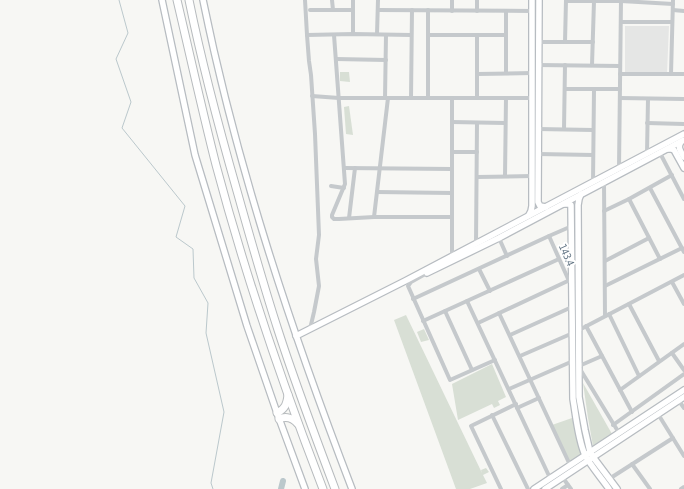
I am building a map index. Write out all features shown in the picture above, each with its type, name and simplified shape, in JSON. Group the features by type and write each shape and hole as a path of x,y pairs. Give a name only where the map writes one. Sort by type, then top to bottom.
{"highway":[{"path":"177,0 216,165 245,264 288,395 323,489"},
{"path":"189,0 205,71 252,247 306,412 335,489"},
{"path":"288,395 285,407 278,416 289,418 296,421 299,425"}],"street":[{"path":"162,0 195,155 247,326 305,489"},
{"path":"203,0 216,60 261,227 296,336 352,489"},
{"path":"305,0 311,75 319,235 316,259 319,286 310,329"},
{"path":"332,0 333,10"},
{"path":"352,0 353,34"},
{"path":"377,34 378,0"},
{"path":"452,0 452,10"},
{"path":"477,0 477,11"},
{"path":"529,215 535,202 538,154 535,88 532,73 532,0"},
{"path":"539,0 538,65 532,98 532,176 535,202 540,206 546,206"},
{"path":"565,42 566,1 621,0 673,2 671,74"},
{"path":"619,168 621,0"},
{"path":"592,65 594,1"},
{"path":"310,10 352,10"},
{"path":"378,10 532,11"},
{"path":"411,98 412,10"},
{"path":"428,10 428,98"},
{"path":"673,10 684,11"},
{"path":"506,11 506,73"},
{"path":"621,22 672,22"},
{"path":"307,35 412,35"},
{"path":"334,35 345,184 332,217 334,219 374,217 452,217"},
{"path":"374,217 387,98 386,35"},
{"path":"428,35 506,35"},
{"path":"476,98 477,35"},
{"path":"538,42 593,42"},
{"path":"336,59 386,60"},
{"path":"538,65 620,66"},
{"path":"564,129 565,65"},
{"path":"476,74 532,73"},
{"path":"620,74 684,74"},
{"path":"565,89 620,89"},
{"path":"593,182 594,89"},
{"path":"312,96 339,98 532,98"},
{"path":"452,98 452,256"},
{"path":"505,176 506,98"},
{"path":"620,98 684,99"},
{"path":"647,153 648,99"},
{"path":"452,122 505,122"},
{"path":"476,243 477,123"},
{"path":"647,123 684,124"},
{"path":"538,129 593,130"},
{"path":"296,336 476,243 564,204 604,183 640,160 647,153 684,134"},
{"path":"495,360 450,380 413,299 408,286 409,284 427,273 499,238 529,215 546,206 619,168 660,153 683,141"},
{"path":"683,141 677,150 684,168"},
{"path":"668,149 677,150 684,157"},
{"path":"452,152 477,152"},
{"path":"660,153 684,199"},
{"path":"538,154 593,154"},
{"path":"344,168 452,169"},
{"path":"349,218 356,168"},
{"path":"604,210 650,188 672,175"},
{"path":"477,176 532,176"},
{"path":"604,183 605,286 607,315 639,376"},
{"path":"331,186 344,188"},
{"path":"605,286 660,259 683,250 650,188"},
{"path":"377,192 452,193"},
{"path":"581,194 575,205 572,226 570,280 572,307 579,330 579,397 590,456 617,489"},
{"path":"628,199 660,259"},
{"path":"564,204 568,203 575,205"},
{"path":"575,205 576,317 573,333 573,399 578,428 590,456 609,489"},
{"path":"413,299 572,226"},
{"name":"143.4","path":"549,236 570,280"},
{"path":"499,238 507,256"},
{"path":"605,261 649,238"},
{"path":"423,321 559,259"},
{"path":"479,269 490,291"},
{"path":"418,274 427,273"},
{"path":"579,330 684,275"},
{"path":"478,323 570,280"},
{"path":"672,282 684,304"},
{"path":"468,301 550,478"},
{"path":"629,304 659,361"},
{"path":"510,335 572,307"},
{"path":"446,311 472,370"},
{"path":"499,313 570,465"},
{"path":"586,326 632,412"},
{"path":"520,356 573,333"},
{"path":"620,390 684,344"},
{"path":"672,353 684,370"},
{"path":"579,367 602,356"},
{"path":"509,389 573,361"},
{"path":"579,367 618,434"},
{"path":"613,425 684,374"},
{"path":"545,489 563,478 618,434 684,390"},
{"path":"500,489 471,426 492,415 539,398"},
{"path":"534,489 570,465 590,456 682,399 684,408"},
{"path":"658,414 684,456"},
{"path":"492,415 528,489"},
{"path":"609,479 673,438"},
{"path":"632,464 650,489"},
{"path":"563,478 571,489"},
{"path":"562,489 568,485"}],"shaded area":[{"path":"625,26 669,26 667,73 625,72"},
{"path":"340,72 349,72 350,82 340,81"},
{"path":"349,106 353,135 346,134 344,107"},
{"path":"406,315 482,473 481,470 486,468 489,472 483,475 487,483 470,489 456,489 394,320"},
{"path":"424,329 429,340 421,342 417,332"},
{"path":"492,364 506,397 498,401 500,405 494,408 492,404 458,420 452,384"},
{"path":"583,383 612,434 593,446 588,418"},
{"path":"572,418 585,455 570,465 552,425"}],"waterway":[{"path":"119,0 128,33 116,59 131,102 122,128 185,206 176,237 193,249 194,278 208,303 206,333 224,412 211,483 213,489"},
{"path":"281,489 283,481"}]}
